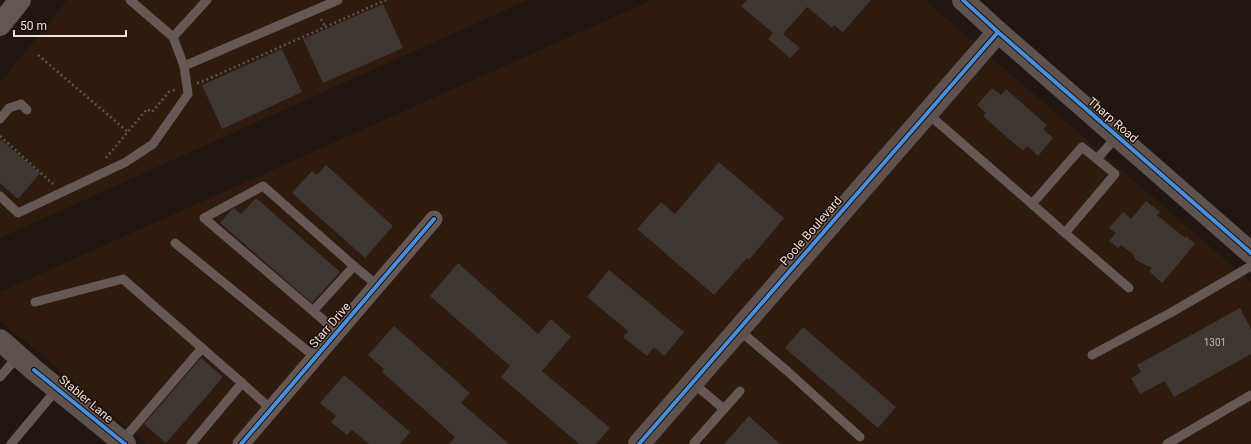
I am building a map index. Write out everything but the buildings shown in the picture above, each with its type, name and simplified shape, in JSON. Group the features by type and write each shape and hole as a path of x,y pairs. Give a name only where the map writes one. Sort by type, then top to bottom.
{"highway":[{"path":"0,25 20,0"}],"street":[{"name":"Tharp Road","path":"963,0 1251,254"},
{"name":"Poole Boulevard","path":"639,444 998,32"},
{"name":"Starr Drive","path":"241,444 434,219"},
{"name":"Stabler Lane","path":"0,340 123,443"}],"lane":[{"path":"0,196 18,213 126,162 153,144 188,94 184,66 173,37 130,0"},
{"path":"173,37 207,0"},
{"path":"184,66 338,0"},
{"path":"0,119 10,108 24,107"},
{"path":"927,113 1129,288"},
{"path":"1096,159 1117,136"},
{"path":"1032,204 1082,147 1115,174 1065,234"},
{"path":"337,332 204,218 263,186 377,285"},
{"path":"175,243 315,357"},
{"path":"313,311 354,266"},
{"path":"1092,355 1172,312 1251,266"},
{"path":"35,302 123,278 271,409"},
{"path":"739,330 860,437"},
{"path":"123,443 202,348"},
{"path":"0,377 18,356"},
{"path":"191,444 242,383"},
{"path":"693,383 724,409"},
{"path":"10,444 58,389"},
{"path":"694,443 740,391"},
{"path":"1167,444 1251,395"}],"path":[{"path":"38,56 128,132"}],"shaded area":[{"path":"67,0 528,0 0,238 0,83"},
{"path":"652,0 925,0 1251,282 1251,444 147,444 0,320 0,292"}],"cycle path":[{"path":"963,0 1251,253"},
{"path":"639,444 998,32"},
{"path":"241,444 434,219"},
{"path":"34,370 125,444"}]}
